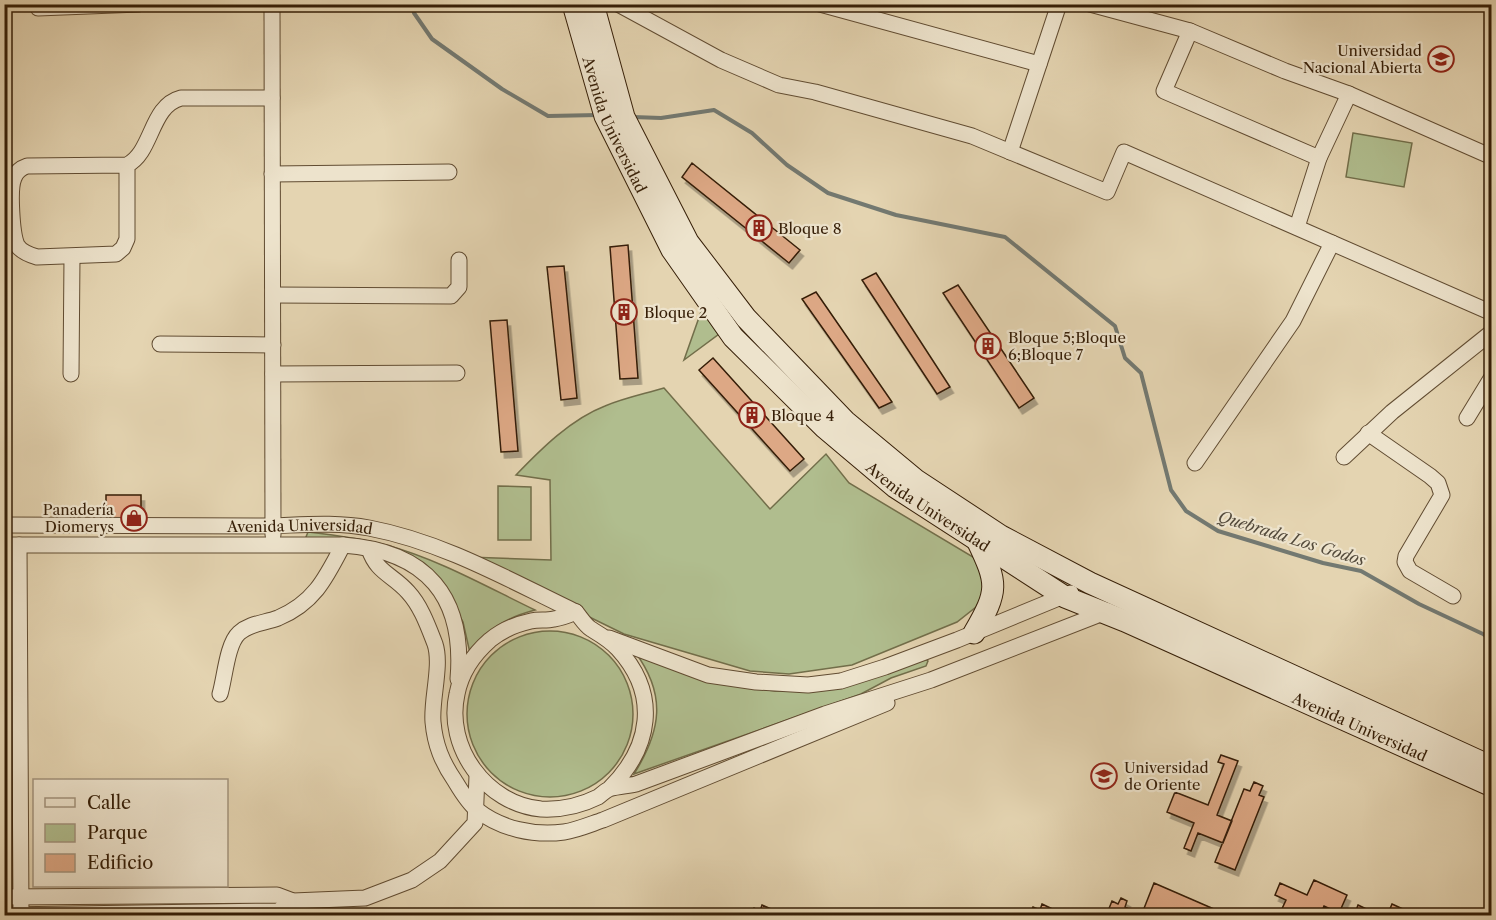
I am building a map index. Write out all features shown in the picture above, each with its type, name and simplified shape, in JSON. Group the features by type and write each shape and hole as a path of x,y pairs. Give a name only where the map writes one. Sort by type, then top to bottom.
{"street":[{"path":"38,8 139,4"},
{"path":"272,4 273,544"},
{"name":"Avenida Universidad","path":"573,4 605,116 672,250 733,337 825,428 895,487 1065,597 1104,612 1491,786"},
{"name":"Avenida Universidad","path":"593,4 624,117 688,242 746,318 845,421 916,480 1001,536 1128,601 1491,767"},
{"path":"618,4 722,60 779,85 815,92 972,136 1107,192 1124,152 1491,311"},
{"path":"820,4 1038,63"},
{"path":"1010,152 1059,4"},
{"path":"1090,4 1190,31 1285,71 1349,94 1491,157"},
{"path":"1190,31 1164,91 1319,158"},
{"path":"1298,227 1319,158 1349,94"},
{"path":"127,165 126,239 123,249 116,254 37,257 26,253 17,245 12,187 16,174 27,166 127,165 136,159 167,105 176,99 272,98"},
{"path":"272,174 449,172"},
{"path":"1195,463 1293,321 1332,243"},
{"path":"71,374 72,257"},
{"path":"273,295 451,296 459,287 459,260"},
{"path":"1344,457 1368,433 1491,332"},
{"path":"160,344 273,345"},
{"path":"273,374 457,373"},
{"path":"1467,418 1491,377"},
{"path":"1368,433 1430,476 1441,488 1442,495 1406,556 1405,562 1410,571 1453,596"},
{"name":"Avenida Universidad","path":"4,525 273,526 332,523 369,528 420,541 576,612"},
{"path":"974,633 986,613 994,591 990,568 976,540"},
{"path":"12,545 21,915"},
{"name":"Avenida Universidad","path":"12,545 344,545 392,554 415,566 437,584 448,602 459,640 460,655 456,695"},
{"path":"220,694 226,675 229,650 238,633 277,618 307,602 327,576 344,545"},
{"path":"369,549 379,569 408,592 426,619 436,648 433,719 436,744 443,763 476,809 500,824 526,832 564,832 603,820 880,707 931,680"},
{"path":"1090,583 1065,597 974,633 841,681 808,685 756,682 708,675 601,634 589,628 576,612 555,619 532,621 511,627 492,639 476,654 464,673 456,695 455,725 464,755 477,776 494,791 508,799 538,808 569,807 825,714 931,680 1128,601"},
{"path":"601,634 615,645 636,674 645,708 641,744 624,775 604,793 603,820"},
{"path":"4,897 277,895 293,901 365,898 412,880 440,861 475,823 477,776"},
{"path":"277,895 278,913"},
{"path":"4,915 278,913 293,901"}],"green space":[{"path":"1353,133 1412,143 1404,187 1346,177"},
{"path":"702,309 719,334 684,360"},
{"path":"664,388 770,509 826,454 849,483 978,560 987,589 976,607 957,622 852,665 789,674 750,671 624,634 467,557 551,560 550,480 516,475 546,445 580,419 612,403"},
{"path":"498,486 531,487 531,540 498,540"},
{"path":"308,532 366,540 405,551 462,574 535,610 498,625 470,653 463,622 453,604 416,568 309,539 306,537"},
{"path":"550,631 566,632 582,637 609,655 627,682 632,698 632,730 627,746 609,773 582,791 566,796 550,797 534,796 518,791 491,773 473,746 468,730 467,714 468,698 473,682 491,655 518,637 534,632"},
{"path":"635,652 728,685 775,691 813,690 924,658 928,661 926,666 891,678 861,694 634,774 650,743 657,713 652,683"}],"building":[{"name":"Bloque 8","path":"692,163 800,250 789,263 682,177"},
{"name":"Bloque 2","path":"628,245 638,378 620,379 610,247"},
{"path":"564,266 577,398 561,400 547,267"},
{"path":"876,273 950,387 937,394 862,280"},
{"name":"Bloque 5;Bloque 6;Bloque 7","path":"958,285 1034,398 1019,408 943,293"},
{"path":"816,292 892,402 879,408 802,299"},
{"path":"507,320 518,451 501,452 490,321"},
{"name":"Bloque 4","path":"713,358 804,459 790,471 699,370"},
{"path":"106,495 141,495 141,525 106,525"},
{"path":"4,576 10,576 11,614 4,614"},
{"path":"1221,755 1238,761 1217,815 1232,821 1223,843 1198,833 1191,851 1184,848 1194,823 1167,812 1175,792 1208,805 1224,764 1218,762"},
{"path":"1254,782 1263,786 1259,795 1264,797 1235,870 1215,862 1244,789 1250,791"},
{"path":"1314,880 1347,895 1339,913 1324,906 1320,916 1285,916 1280,913 1286,900 1275,895 1280,883 1307,895"},
{"path":"1154,883 1230,916 1141,916"},
{"path":"1121,898 1127,901 1125,907 1131,910 1128,916 1106,916 1112,901 1118,904"},
{"path":"1042,904 1067,916 1030,914 1033,907 1040,910"},
{"path":"1392,904 1418,916 1387,916"},
{"path":"762,905 787,916 751,914 754,908 760,911"},
{"path":"1358,905 1381,916 1354,916"}],"waterway":[{"name":"Quebrada Los Godos","path":"412,4 414,13 432,39 502,89 548,116 598,115"},
{"name":"Quebrada Los Godos","path":"633,117 661,118 714,110 752,133 787,165 828,193 896,215 1005,237 1115,326 1125,358 1141,373 1171,490 1186,511 1218,531 1323,563 1361,571 1419,604 1483,634 1492,641"}],"place":[{"name":"Universidad Nacional Abierta","path":"1441,59"},
{"name":"Bloque 8","path":"759,228"},
{"name":"Bloque 2","path":"624,312"},
{"name":"Bloque 5;Bloque 6;Bloque 7","path":"988,346"},
{"name":"Bloque 4","path":"752,415"},
{"name":"Panadería Diomerys","path":"134,518"},
{"name":"Universidad de Oriente","path":"1104,776"}]}
